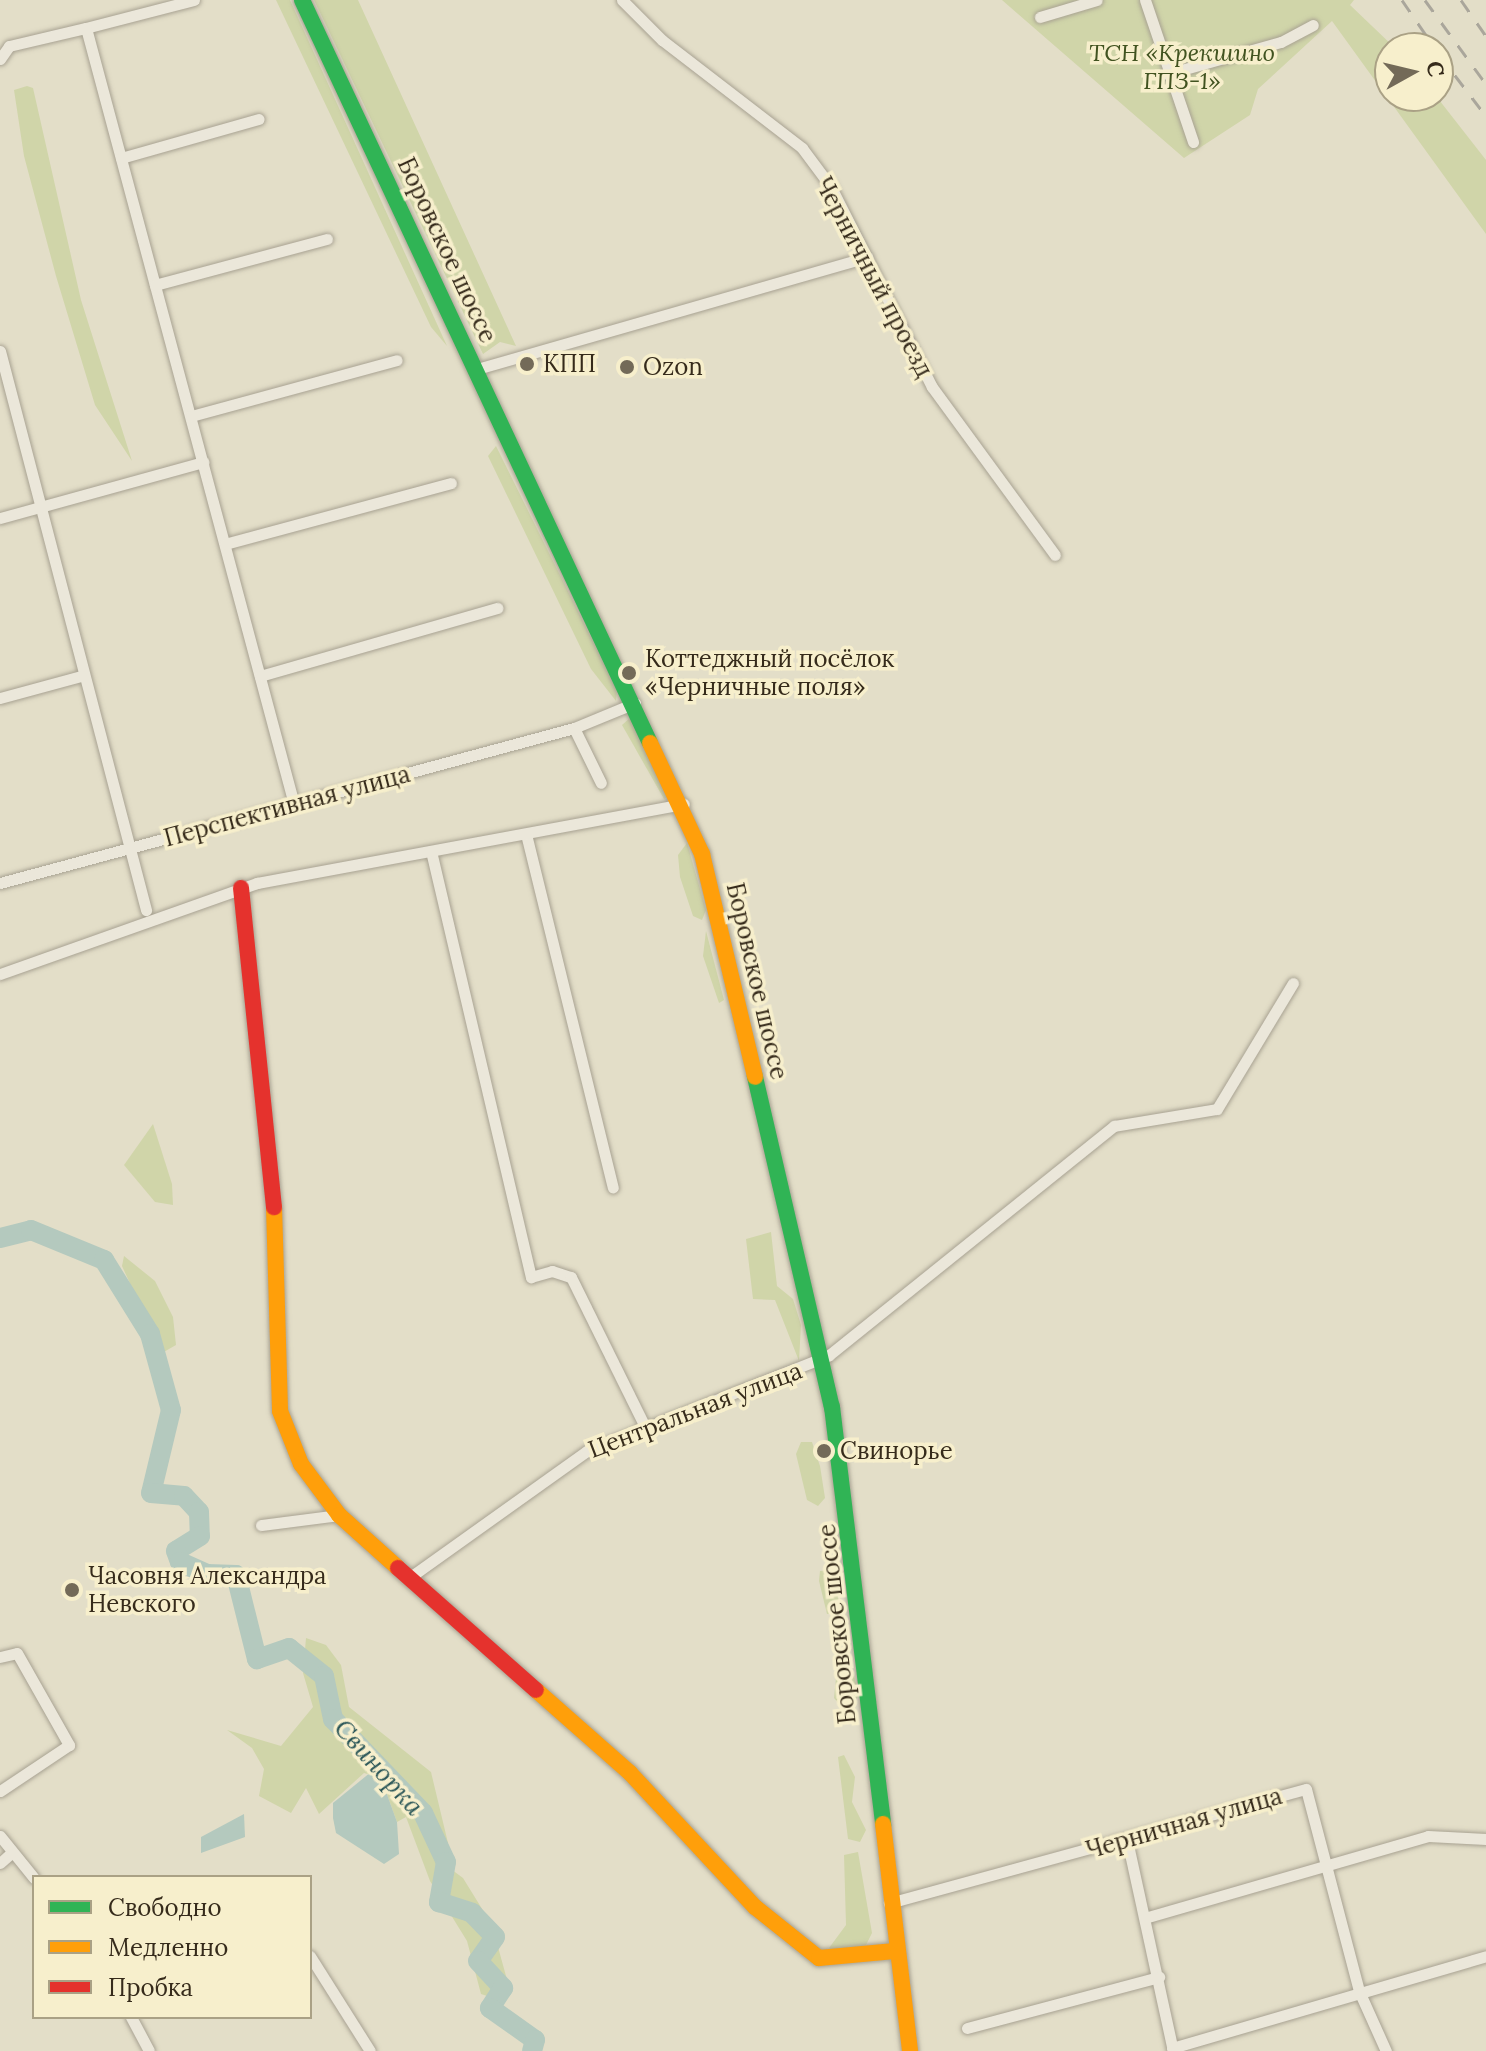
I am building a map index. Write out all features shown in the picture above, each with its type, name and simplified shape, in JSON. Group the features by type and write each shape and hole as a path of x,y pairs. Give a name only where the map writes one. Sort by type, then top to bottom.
{"main road":[{"name":"Боровское шоссе","path":"302,0 685,804 822,1358 851,1527 889,1903 910,2051"},
{"path":"241,888 274,1210 280,1411 301,1464 339,1515 413,1575 630,1773 755,1907 819,1958 895,1951"}],"street":[{"path":"0,59 9,46 194,0"},
{"name":"Черничный проезд","path":"622,0 662,40 789,134 831,187 932,387 1055,555"},
{"path":"1040,17 1097,0"},
{"path":"1145,0 1167,74 1193,142"},
{"path":"1167,74 1281,42 1313,25"},
{"path":"86,28 294,804"},
{"path":"121,158 259,119"},
{"path":"155,285 327,239"},
{"path":"477,369 867,257"},
{"path":"0,351 36,509 146,910"},
{"path":"191,416 397,360"},
{"path":"0,518 203,462"},
{"path":"225,544 451,483"},
{"path":"260,676 497,608"},
{"path":"0,698 81,676"},
{"name":"Перспективная улица","path":"0,883 574,728 635,703"},
{"path":"574,728 601,783"},
{"path":"0,974 241,888 685,804"},
{"path":"526,834 613,1187"},
{"path":"431,851 531,1277 552,1271 571,1277 644,1425"},
{"name":"Центральная улица","path":"413,1575 564,1464 644,1425 822,1358 1114,1126 1217,1109 1293,983"},
{"path":"261,1525 339,1515"},
{"path":"0,1657 17,1653 69,1745 0,1791"},
{"name":"Черничная улица","path":"889,1903 1306,1789 1323,1865 1359,1991 1386,2051"},
{"path":"0,1836 5,1858 32,1877"},
{"path":"1148,1917 1428,1836 1486,1839"},
{"path":"1127,1840 1148,1917 1172,2050 1359,1991 1486,1956"},
{"path":"312,1959 370,2051"},
{"path":"967,2028 1159,1977"},
{"path":"132,2019 149,2051"}],"green space":[{"path":"276,0 290,0 447,346 431,327"},
{"path":"314,0 358,0 516,346 500,342 483,354"},
{"name":"ТСН «Крекшино ГПЗ-1»","path":"1002,0 1354,0 1350,5 1378,32 1374,32 1374,79 1332,21 1258,89 1250,115 1184,158"},
{"path":"27,86 33,88 81,300 132,461 95,405 56,276 24,156 14,90"},
{"name":"ТСН «Крекшино ГПЗ-1»","path":"1398,112 1448,112 1486,160 1486,234"},
{"path":"496,446 617,690 616,701 591,669 488,456"},
{"path":"630,718 668,796 664,799 622,725"},
{"path":"687,843 706,910 702,920 693,916 680,877 678,855"},
{"path":"706,931 724,1000 719,1003 703,956"},
{"path":"153,1124 172,1184 173,1205 155,1202 124,1165"},
{"path":"771,1232 777,1286 793,1299 801,1325 799,1361 775,1300 753,1299 746,1239"},
{"path":"124,1256 155,1281 173,1317 176,1345 162,1353 122,1266"},
{"path":"801,1442 812,1442 820,1466 825,1498 818,1506 807,1500 796,1454"},
{"path":"832,1570 839,1601 836,1613 827,1614 819,1581 820,1571"},
{"path":"306,1638 326,1645 341,1665 349,1707 431,1772 448,1843 440,1861 463,1878 492,1925 509,1987 505,2002 481,1994 467,1941 430,1881 406,1817 397,1822 381,1778 364,1773 319,1814 306,1788 291,1813 259,1796 264,1769 252,1748 227,1730 281,1746 313,1707 303,1673"},
{"path":"838,1659 850,1660 859,1695 847,1713 834,1698"},
{"path":"844,1755 855,1777 852,1802 866,1830 860,1842 848,1839 838,1757"},
{"path":"858,1852 872,1933 866,1945 835,1953 829,1948 846,1925 844,1855"}],"shaded area":[{"path":"371,1772 381,1778 397,1822 399,1854 384,1864 336,1833 333,1818 333,1803"},
{"path":"244,1814 245,1837 201,1853 201,1837"}],"waterway":[{"name":"Свинорка","path":"0,1238 31,1230 104,1260 150,1334 171,1410 151,1493 184,1496 199,1512 200,1536 176,1551 180,1562 207,1574 236,1575 257,1659 289,1648 324,1676 333,1719 423,1813 446,1862 439,1902 472,1913 495,1937 478,1961 503,1988 490,2008 535,2040 532,2051"}],"railway":[{"path":"1402,0 1424,32"},
{"path":"1425,0 1486,84"},
{"path":"1461,0 1486,36"},
{"path":"1454,74 1486,116"}],"traffic: fast":[{"path":"302,0 650,743"},
{"path":"755,1077 832,1407 883,1824"}],"traffic: slow":[{"path":"650,743 702,854 755,1077"},
{"path":"274,1207 280,1411 301,1464 339,1515 398,1568"},
{"path":"536,1690 630,1773 755,1907 819,1958 895,1951"},
{"path":"883,1824 910,2051"}],"traffic: jam":[{"path":"241,888 274,1207"},
{"path":"398,1568 536,1690"}],"place":[{"name":"КПП","path":"527,364"},
{"name":"Ozon","path":"627,367"},
{"name":"Коттеджный посёлок «Черничные поля»","path":"629,673"},
{"name":"Свинорье","path":"824,1451"},
{"name":"Часовня Александра Невского","path":"72,1590"}]}
